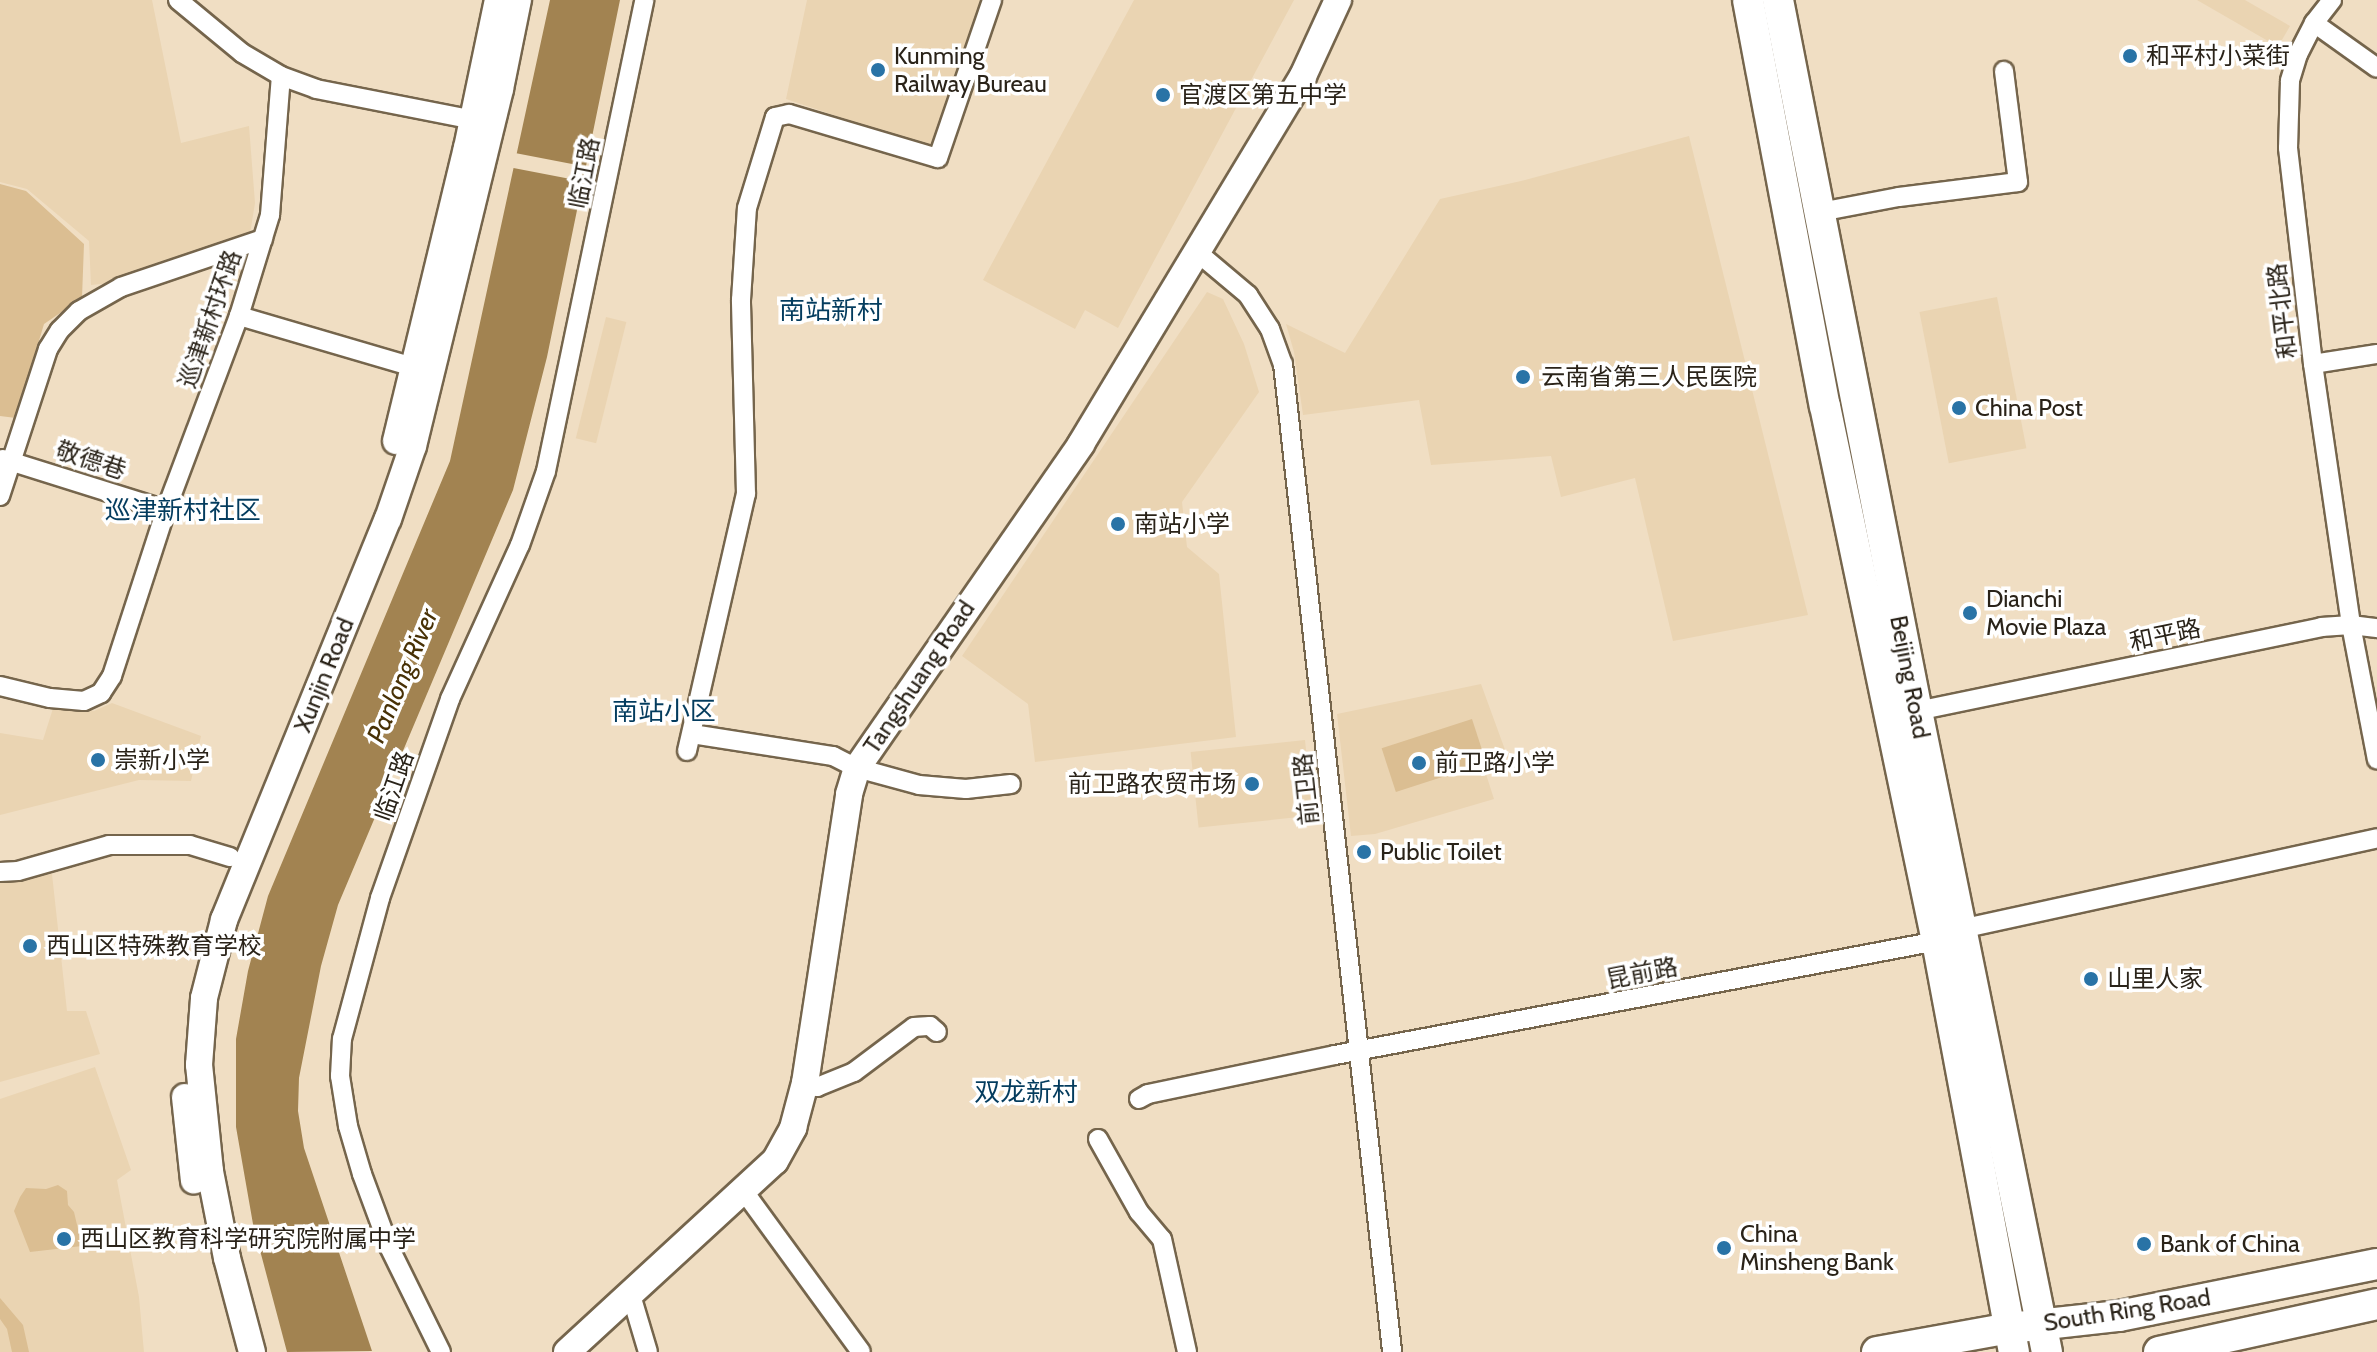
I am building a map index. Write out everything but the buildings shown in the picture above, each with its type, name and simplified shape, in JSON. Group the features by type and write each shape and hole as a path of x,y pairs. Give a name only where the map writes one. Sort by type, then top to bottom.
{"main road":[{"name":"Xunjin Road","path":"252,1352 227,1258 210,1171 199,1065 204,998 224,920 402,481 482,121 498,0"},
{"name":"Xunjin Road","path":"234,1352 199,1209 187,1138 184,1031 191,980 202,937 230,857 380,495 395,447 413,367 518,0"},
{"name":"Tangshuang Road","path":"567,1352 775,1161 793,1128 805,1083 849,794 857,768 1081,444 1303,76 1338,0"},
{"name":"Beijing Road","path":"1748,0 1825,406 2045,1338"},
{"name":"Beijing Road","path":"1778,0 1917,711 2012,1340"},
{"name":"South Ring Road","path":"1877,1352 2045,1338 2119,1316 2377,1264"},
{"name":"South Ring Road","path":"2159,1352 2377,1304"}],"street":[{"path":"178,0 242,53 281,76 316,89 482,121"},
{"name":"临江路","path":"441,1352 389,1247 362,1174 348,1126 342,1088 342,1039 380,898 450,699 520,545 546,471 644,0"},
{"path":"992,0 938,158 789,114 775,117 747,208 741,300 746,494 690,743 833,756 857,768 919,785 966,789 1011,784"},
{"name":"和平北路","path":"2332,0 2314,23 2298,54 2287,112 2288,148 2313,364 2351,625 2377,760"},
{"path":"2314,23 2377,68"},
{"path":"1820,212 1899,197 2018,182 2004,71"},
{"path":"263,239 270,215 281,76"},
{"name":"巡津新村环路","path":"0,686 50,698 84,701 101,693 112,676 166,510 239,316 263,239"},
{"name":"巡津新村环路","path":"0,496 6,459 48,349 60,330 79,311 121,287 263,239"},
{"name":"前卫路","path":"1197,252 1248,295 1270,329 1283,364 1392,1352"},
{"path":"239,316 413,367"},
{"path":"2313,364 2377,354"},
{"name":"敬德巷","path":"6,459 166,510"},
{"name":"和平路","path":"1917,711 2321,627 2351,625 2377,628"},
{"name":"昆前路","path":"1139,1099 1148,1094 1949,935 2377,838"},
{"path":"0,872 18,871 109,845 190,845 230,857"},
{"path":"805,1083 817,1087 854,1072 914,1027 930,1026 937,1032"},
{"path":"1098,1139 1139,1212 1162,1239 1187,1352"},
{"path":"743,1190 861,1352"},
{"path":"631,1295 648,1352"}],"shaded area":[{"path":"0,0 152,0 181,143 249,126 255,203 250,234 129,281 91,285 89,241 27,189 0,182"},
{"name":"Kunming Railway Bureau","path":"807,0 986,0 943,139 929,147 786,99"},
{"name":"官渡区第五中学","path":"1134,0 1294,0 1118,328 1085,310 1075,329 983,280"},
{"path":"2197,0 2245,0 2290,26 2278,47"},
{"name":"云南省第三人民医院","path":"1689,136 1808,615 1673,641 1635,478 1561,497 1551,456 1431,465 1419,400 1303,415 1294,352 1286,324 1345,353 1440,199 1521,181"},
{"path":"0,184 26,191 84,244 82,298 44,324 16,418 0,416"},
{"name":"南站小学","path":"1207,292 1223,299 1244,344 1259,392 1182,502 1187,547 1219,574 1236,737 1035,762 1028,704 962,656"},
{"path":"1997,297 2026,448 1949,463 1919,312"},
{"path":"606,317 626,322 596,443 576,438"},
{"name":"前卫路小学","path":"1481,684 1508,758 1484,768 1494,799 1375,834 1351,836 1337,714"},
{"name":"崇新小学","path":"55,702 94,711 112,703 201,736 191,781 139,780 0,815 0,733 43,740"},
{"path":"1472,719 1486,763 1396,792 1382,748"},
{"name":"前卫路农贸市场","path":"1305,740 1313,816 1199,828 1191,752"},
{"name":"西山区特殊教育学校","path":"52,874 67,1011 86,1011 100,1054 0,1082 0,881"},
{"name":"西山区教育科学研究院附属中学","path":"95,1067 131,1170 117,1180 139,1297 144,1352 0,1352 0,1099"},
{"path":"58,1185 67,1191 68,1205 74,1212 82,1246 30,1252 14,1211 26,1188 46,1189"},
{"path":"0,1298 23,1325 29,1352 12,1352 7,1329 0,1319"}],"water":[{"name":"Panlong River","path":"550,0 620,0 547,357 513,490 338,905 321,966 299,1078 298,1111 304,1148 372,1351 287,1352 253,1224 236,1127 236,1039 248,971 268,896 450,461"}],"pier":[{"path":"515,153 584,166 581,181 512,168"}],"place":[{"name":"和平村小菜街","path":"2130,56"},
{"name":"Kunming Railway Bureau","path":"878,70"},
{"name":"官渡区第五中学","path":"1163,95"},
{"name":"云南省第三人民医院","path":"1523,377"},
{"name":"China Post","path":"1959,408"},
{"name":"南站小学","path":"1118,524"},
{"name":"Dianchi Movie Plaza","path":"1970,613"},
{"name":"崇新小学","path":"98,760"},
{"name":"前卫路小学","path":"1419,763"},
{"name":"前卫路农贸市场","path":"1252,784"},
{"name":"Public Toilet","path":"1364,852"},
{"name":"西山区特殊教育学校","path":"30,946"},
{"name":"山里人家","path":"2091,979"},
{"name":"西山区教育科学研究院附属中学","path":"64,1239"},
{"name":"Bank of China","path":"2144,1244"},
{"name":"China Minsheng Bank","path":"1724,1248"}],"district":[{"name":"南站新村","path":"831,311"},
{"name":"巡津新村社区","path":"183,511"},
{"name":"南站小区","path":"664,712"},
{"name":"双龙新村","path":"1026,1093"}]}
